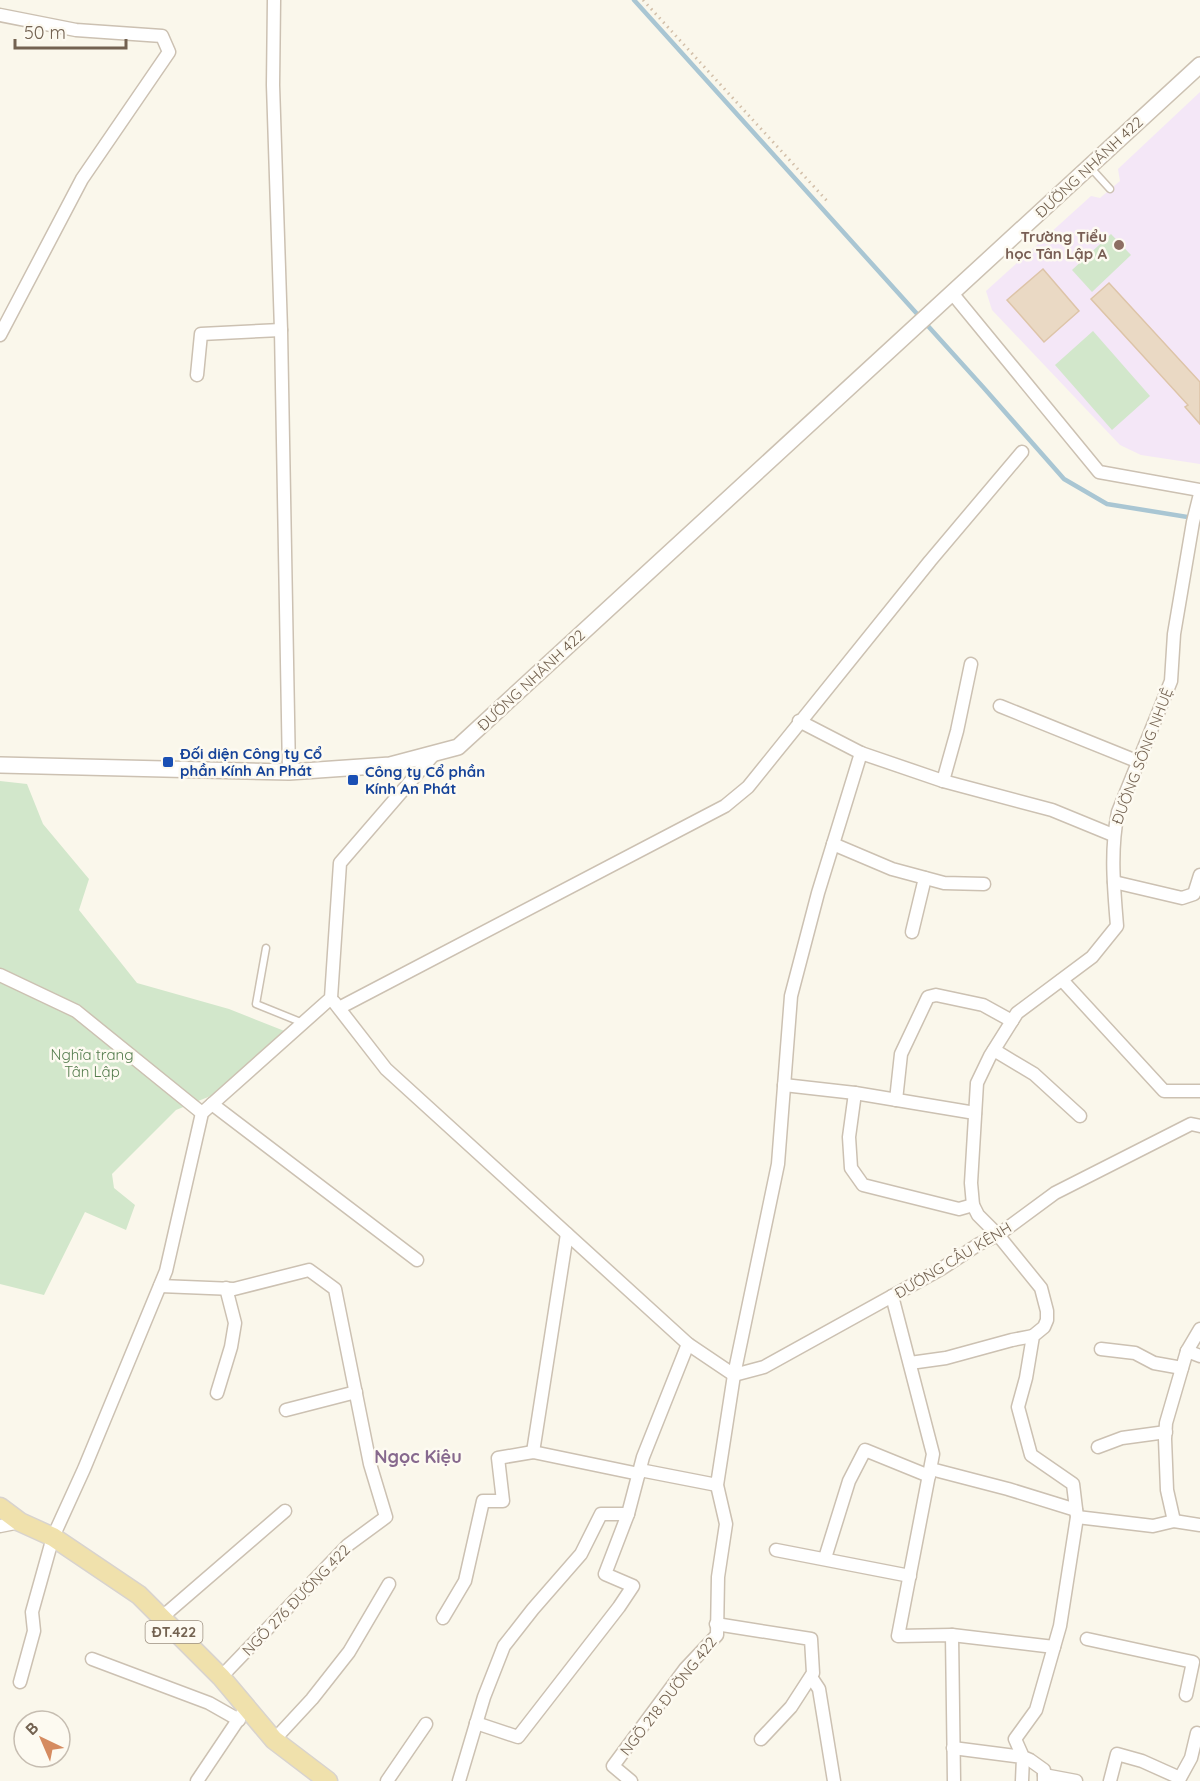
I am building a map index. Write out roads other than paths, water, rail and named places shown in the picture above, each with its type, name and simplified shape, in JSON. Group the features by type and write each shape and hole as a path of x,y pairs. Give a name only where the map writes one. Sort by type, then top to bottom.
{"main road":[{"name":"ĐT.422","path":"0,1507 20,1522 53,1537 139,1595 221,1677 243,1714 328,1781"}],"street":[{"path":"274,0 273,85 281,330 289,772"},
{"path":"0,15 76,30 162,36 169,52 82,179 0,335"},
{"name":"ĐƯỜNG NHÁNH 422","path":"0,765 289,772 390,765 458,747 1200,65"},
{"path":"948,297 1099,472 1200,492"},
{"path":"197,375 201,334 281,330"},
{"path":"20,1682 34,1631 32,1612 53,1537 84,1469 166,1271 202,1113 303,1023 335,1003 725,806 748,787 799,721 1022,452"},
{"name":"ĐƯỜNG SÔNG NHUỆ","path":"973,1205 971,1183 977,1083 994,1050 1017,1013 1092,957 1117,926 1113,835 1118,812 1171,681 1174,634 1200,492"},
{"path":"943,781 957,731 971,664"},
{"path":"1000,706 1139,762"},
{"path":"799,721 861,753 943,781 1052,810 1113,835"},
{"path":"435,753 340,863 335,1003 386,1069 688,1344 734,1375"},
{"path":"761,1739 791,1707 813,1673 811,1639 716,1624 718,1577 726,1524 717,1485 734,1375 778,1164 791,996 861,753"},
{"path":"833,844 892,869 944,884 984,884"},
{"path":"1114,882 1182,897 1194,894 1200,874"},
{"path":"912,932 925,878"},
{"path":"0,975 76,1011 202,1113"},
{"path":"1062,980 1164,1091 1200,1091"},
{"path":"896,1100 901,1054 928,997 936,995 984,1005 1012,1021"},
{"path":"994,1050 1034,1074 1080,1116"},
{"path":"784,1085 855,1093 975,1113"},
{"path":"855,1093 849,1137 851,1168 863,1185 959,1209 973,1205 978,1215 998,1235 1041,1288 1047,1311 1044,1328 1033,1336 946,1358 910,1363"},
{"path":"212,1104 417,1260"},
{"name":"ĐƯỜNG CẦU KÊNH","path":"734,1375 764,1366 941,1269 979,1244 998,1235 1055,1193 1191,1124 1200,1126"},
{"path":"533,1452 567,1234"},
{"name":"NGÕ 276 ĐƯỜNG 422","path":"160,1286 234,1289 309,1270 335,1289 370,1464 386,1517 348,1545 221,1677"},
{"path":"217,1393 231,1347 235,1323 226,1288"},
{"path":"892,1296 933,1454 898,1636 952,1635 1054,1647"},
{"path":"1174,1521 1167,1490 1166,1432 1187,1352 1200,1329"},
{"path":"1022,1781 1023,1757 1015,1739 1036,1710 1060,1626 1076,1514 1073,1484 1031,1455 1018,1407 1026,1378 1033,1336"},
{"path":"476,1723 518,1737 633,1586 605,1574 628,1514 643,1457 688,1344"},
{"path":"1101,1349 1135,1353 1154,1362 1182,1368"},
{"path":"1187,1352 1200,1356"},
{"path":"286,1410 356,1392"},
{"path":"1098,1447 1122,1438 1166,1432"},
{"path":"825,1558 849,1481 864,1450 930,1472 1008,1489 1076,1514 1153,1526 1174,1521 1200,1525"},
{"path":"443,1618 465,1581 483,1501 503,1502 498,1458 533,1452 717,1485"},
{"path":"160,1618 285,1511"},
{"path":"459,1781 476,1723 504,1646 581,1554 602,1514 628,1514"},
{"path":"0,1527 20,1522"},
{"path":"776,1550 910,1576"},
{"path":"274,1740 312,1699 349,1652 389,1584"},
{"name":"NGÕ 218 ĐƯỜNG 422","path":"631,1781 614,1766 685,1669 717,1635 716,1624"},
{"path":"952,1635 954,1781"},
{"path":"1087,1639 1196,1664 1186,1695"},
{"path":"92,1659 243,1714 197,1781"},
{"path":"811,1677 819,1689 834,1781"},
{"path":"387,1781 426,1724"},
{"path":"1110,1781 1117,1754 1142,1761 1183,1780 1197,1733"},
{"path":"953,1748 1023,1757 1044,1770 1044,1778 1076,1781"}],"lane":[{"path":"1090,166 1110,189"},
{"path":"266,948 256,1004 303,1023"}],"waterway":[{"path":"634,0 1064,479 1107,504 1200,519"}],"place":[{"name":"Trường Tiểu học Tân Lập A","path":"1119,245"},
{"name":"Đối diện Công ty Cổ phần Kính An Phát","path":"168,762"},
{"name":"Công ty Cổ phần Kính An Phát","path":"353,780"}],"district":[{"name":"Ngọc Kiệu","path":"418,1456"}],"park label":[{"name":"Nghĩa trang Tân Lập","path":"92,1062"}]}
